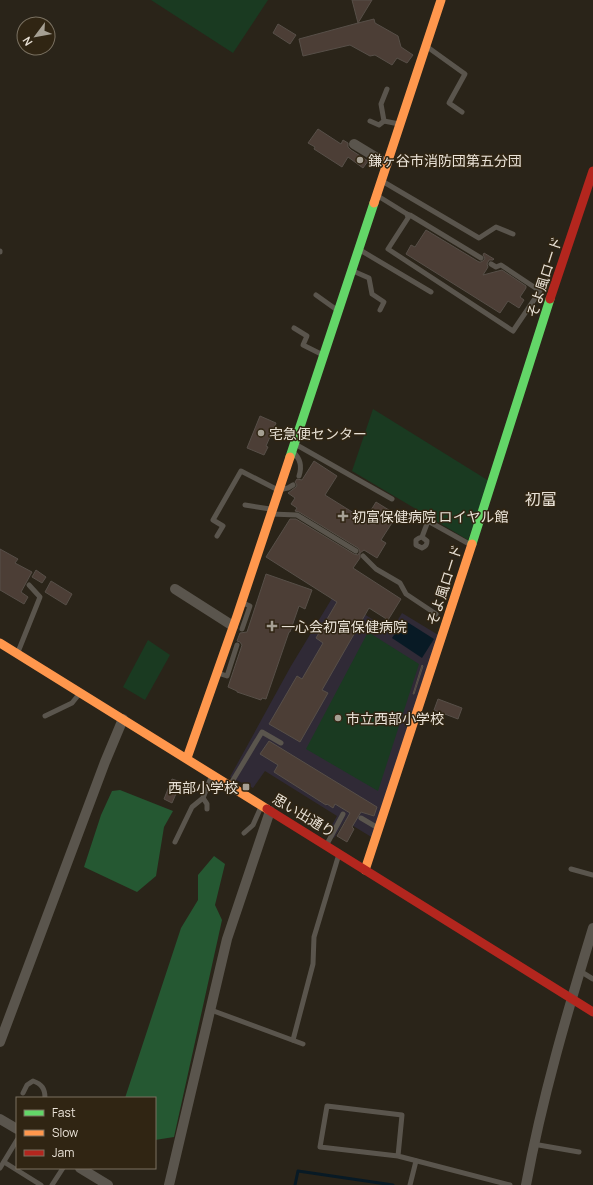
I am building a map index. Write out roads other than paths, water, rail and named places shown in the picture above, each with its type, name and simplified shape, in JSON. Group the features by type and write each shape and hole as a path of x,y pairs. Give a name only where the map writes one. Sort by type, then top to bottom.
{"street":[{"path":"186,758 217,673 238,628 241,602 324,356 440,0"},
{"path":"354,144 387,164"},
{"name":"そよ風ロード","path":"365,870 414,716 472,546 593,171"},
{"path":"175,589 238,628"},
{"name":"思い出通り","path":"0,643 340,853 593,1012"},
{"path":"0,1042 105,762 123,719"},
{"path":"169,1185 227,939 266,808"},
{"path":"526,1185 552,1067 592,934"},
{"path":"0,1119 16,1128"},
{"path":"81,1169 96,1182 108,1185"}],"lane":[{"path":"426,46 465,74 449,102 462,112"},
{"path":"384,121 381,104 387,89"},
{"path":"370,121 379,125 384,121"},
{"path":"384,121 400,125"},
{"path":"381,180 479,238 496,227 513,234"},
{"path":"377,195 481,258"},
{"path":"407,214 408,218 388,249 513,331 540,290 501,265 496,267 491,264"},
{"path":"359,249 431,292"},
{"path":"352,271 369,278 372,294 384,302 380,310"},
{"path":"316,295 338,311"},
{"path":"294,328 307,336 303,345 324,356"},
{"path":"293,446 301,467 299,476"},
{"path":"293,446 392,499"},
{"path":"217,536 223,526 213,520 241,471 278,490 288,488 293,485"},
{"path":"244,505 271,512 297,515 356,551"},
{"path":"422,537 428,522 472,546"},
{"path":"363,556 376,569 400,583 406,594 436,614"},
{"path":"17,653 40,597 29,585"},
{"path":"217,673 227,676 237,645"},
{"path":"44,716 72,703 80,692"},
{"path":"230,785 262,732 281,743"},
{"path":"176,842 192,807 203,798 212,775"},
{"path":"203,798 207,804 207,809"},
{"path":"244,833 253,825 266,808"},
{"path":"327,845 343,814"},
{"path":"361,818 379,828"},
{"path":"293,1040 313,964 314,937 340,853"},
{"path":"571,869 593,875"},
{"path":"580,971 593,979"},
{"path":"211,1010 303,1044"},
{"path":"22,1093 27,1085 33,1081 43,1087 45,1097"},
{"path":"398,1156 402,1115 327,1106 320,1147 398,1156 510,1185"},
{"path":"0,1168 16,1142"},
{"path":"534,1144 579,1152"},
{"path":"410,1185 416,1161"},
{"path":"4,1162 41,1185"},
{"path":"52,1185 62,1169"}],"water":[{"path":"404,620 434,639 422,658 392,638"}],"waterway":[{"path":"295,1185 298,1171 393,1185"}],"place":[{"name":"鎌ヶ谷市消防団第五分団","path":"360,160"},
{"name":"宅急便センター","path":"261,433"},
{"name":"初富保健病院 ロイヤル館","path":"343,516"},
{"name":"一心会初富保健病院","path":"272,626"},
{"name":"市立西部小学校","path":"338,718"},
{"name":"西部小学校","path":"246,787"}],"district":[{"name":"初富","path":"541,499"}]}
